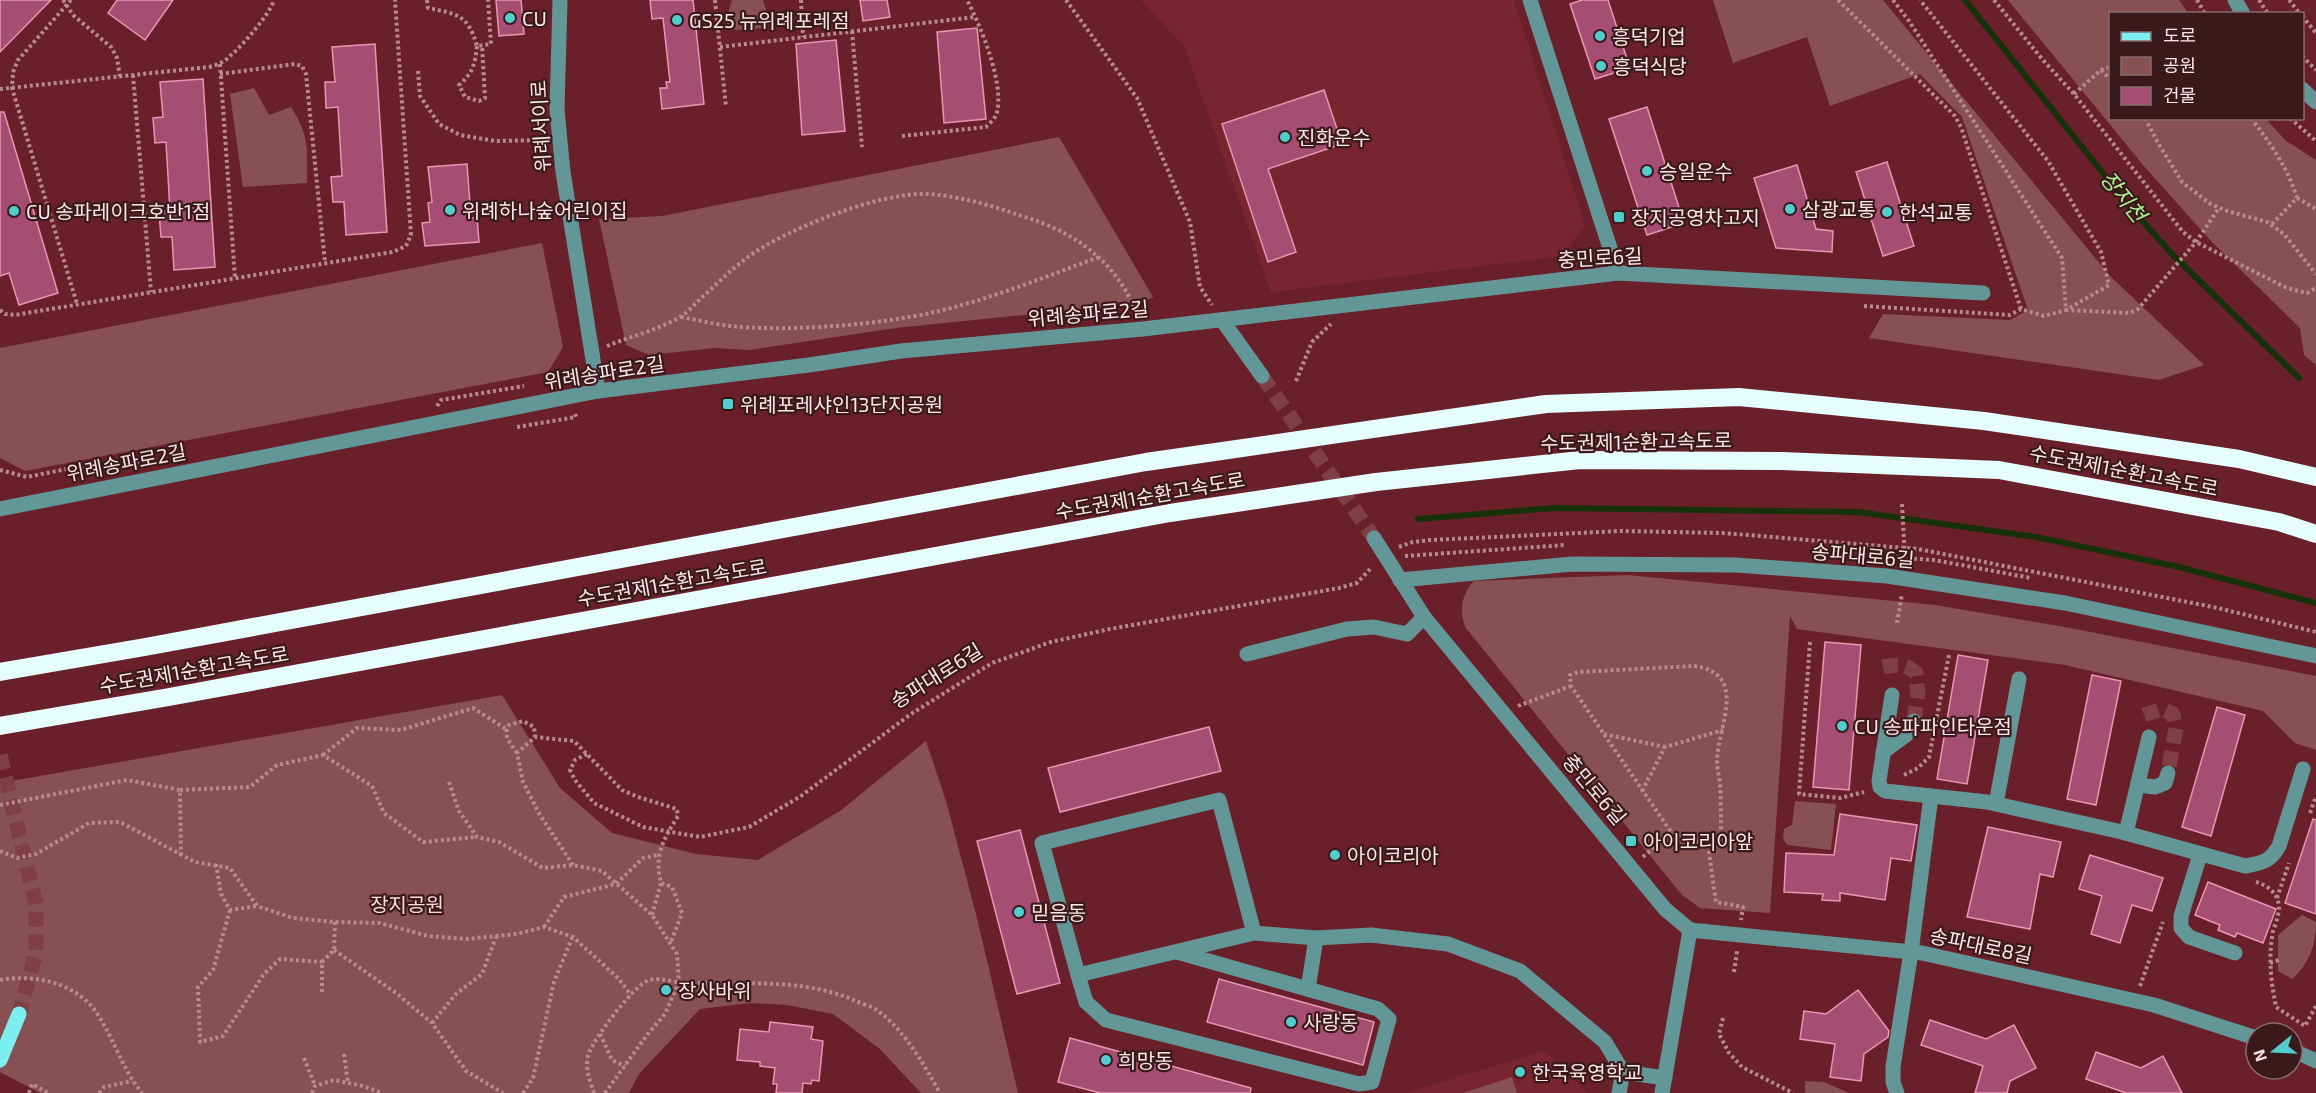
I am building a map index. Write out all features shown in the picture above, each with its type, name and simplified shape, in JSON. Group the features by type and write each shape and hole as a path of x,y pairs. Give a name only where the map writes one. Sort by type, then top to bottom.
{"highway":[{"name":"수도권제1순환고속도로","path":"0,672 1146,462 1546,404 1751,398 1984,421 2239,459 2316,477"},
{"name":"수도권제1순환고속도로","path":"0,726 1170,513 1376,482 1580,460 1782,461 1999,470 2279,522 2316,534"}],"main road":[{"path":"0,1060 19,1014"}],"street":[{"name":"위례서이로","path":"560,0 557,110 571,223 598,391"},
{"path":"1530,0 1618,273"},
{"path":"2304,91 2316,102"},
{"name":"충민로6길","path":"1222,320 1618,273 1983,293"},
{"name":"위례송파로2길","path":"0,509 598,391 809,365 901,351 1222,320"},
{"path":"1222,320 1262,376"},
{"name":"충민로6길","path":"1374,538 1424,617 1665,909 1690,930"},
{"name":"송파대로6길","path":"1400,580 1572,564 1736,565 1905,579 2065,603 2316,656"},
{"path":"1248,654 1347,629 1374,627 1407,634 1424,617"},
{"path":"1996,804 2019,679"},
{"path":"1892,695 1879,781 1880,787 1891,793 1996,804 2126,833 2245,866 2265,863 2274,855 2279,846 2303,769"},
{"path":"1883,752 1906,735 1914,721"},
{"path":"2126,833 2149,737"},
{"path":"2138,785 2155,787 2165,783 2168,773"},
{"path":"1897,1093 1893,1082 1893,1067 1911,952 1931,796"},
{"path":"1177,951 1378,1009 1389,1019 1372,1082 1359,1084 1106,1020 1086,1002 1042,843 1219,800 1254,933"},
{"path":"2200,855 2181,916 2181,928 2189,937 2235,953"},
{"path":"1078,975 1254,933 1316,938 1371,935 1448,944 1520,971 1605,1042 1623,1072 1664,1086 1690,930"},
{"name":"송파대로8길","path":"1690,930 1911,952 2154,1005 2244,1034"},
{"path":"1308,989 1316,938"},
{"path":"1619,1093 1623,1072"}],"path":[{"path":"63,0 73,15 111,47 117,58 120,77"},
{"path":"70,0 18,60 13,72 12,88 77,304"},
{"path":"0,89 220,64 231,56 266,14 274,0"},
{"path":"0,310 5,314 15,315 393,252 406,246 411,235 395,0"},
{"path":"427,0 428,8 449,12 468,23 480,46 485,98 479,101 465,97 459,85 474,68 480,46"},
{"path":"480,46 491,44 488,0"},
{"path":"716,0 726,106"},
{"path":"801,0 803,37"},
{"path":"902,136 986,127 997,115 999,99 994,72 975,17 966,0"},
{"path":"1066,0 1137,98 1191,222 1200,287 1222,320"},
{"path":"1838,0 1955,116 1961,127 2021,309 2044,316 2066,310 2109,285 2101,252 2048,161 1920,0"},
{"path":"1893,0 1909,21 2062,258 2066,310"},
{"path":"1994,0 2074,94 2182,232 2196,242 2287,288 2307,293 2316,288"},
{"path":"2289,0 2299,12"},
{"path":"720,47 975,17"},
{"path":"2304,19 2316,33"},
{"path":"852,31 861,147"},
{"path":"2304,58 2316,70"},
{"path":"220,64 235,278"},
{"path":"220,74 295,64 302,66 306,74 325,263"},
{"path":"2074,94 2101,70 2109,67"},
{"path":"2101,70 2109,79"},
{"path":"418,71 420,96 439,124 460,135 495,141 560,140"},
{"path":"133,75 151,292"},
{"path":"2146,120 2182,182 2219,208 2271,225 2284,234 2316,274"},
{"path":"2253,120 2271,144 2292,181 2298,198 2316,209"},
{"path":"2292,120 2316,141"},
{"path":"593,351 681,317 749,256 803,227 889,198 925,194 960,197 1047,224 1100,257 1128,291 1143,329"},
{"path":"2271,225 2298,198"},
{"path":"2066,310 2130,313 2138,309 2196,242 2219,208"},
{"path":"681,317 730,326 784,327 852,324 903,317 934,312 988,297 1100,257"},
{"path":"1296,381 1312,342 1333,322"},
{"path":"432,410 441,400 534,384"},
{"path":"0,470 27,477 82,466 118,465 153,459"},
{"path":"1897,623 1905,579 1902,504"},
{"name":"송파대로6길","path":"587,754 575,760 570,770 575,780 594,803 644,827 700,837 749,827 801,796 911,714 992,663 1051,642 1110,629 1339,588 1357,583 1384,555"},
{"path":"1810,642 1799,794 1840,798 1880,787"},
{"path":"1694,666 1709,668 1721,676 1726,690 1723,730 1717,761 1721,835 1714,843 1708,845 1671,832 1571,686 1570,675 1578,672 1694,666"},
{"path":"1503,712 1571,686"},
{"path":"0,805 127,780 180,790 250,787 278,765 323,754 357,728 401,730 473,708 506,729"},
{"path":"536,737 534,727 523,721 509,724 506,729 507,740 517,753 523,782 540,815 573,865"},
{"path":"1603,734 1665,747 1723,730"},
{"path":"517,753 536,737 574,741 622,790 677,809 678,816 668,831 658,855 661,883 652,915"},
{"path":"1642,791 1665,747"},
{"path":"323,754 372,786 384,813 423,842 477,837 499,842 543,868 573,865 602,871 652,915 677,954 679,982 665,1014 646,1035 605,1093"},
{"path":"449,782 459,811 477,837"},
{"path":"180,790 181,855"},
{"path":"0,851 17,858 36,855 89,823 120,822 195,862 230,868 257,906"},
{"path":"1632,868 1671,832"},
{"path":"1708,845 1716,902 1743,907 1734,972"},
{"path":"544,927 564,897 616,884 643,858 658,855"},
{"path":"2274,855 2285,857 2290,864 2277,898 2279,909 2273,933 2270,963 2270,977 2276,1008 2305,1026 2316,1006"},
{"path":"216,864 221,894 230,910 213,970 198,987 200,1042 223,1036 264,974 280,959 322,962"},
{"path":"2253,881 2264,884 2277,898"},
{"path":"661,883 672,887 682,913 670,943"},
{"path":"230,910 257,906 293,918 381,923 428,936 466,939 517,934 544,927 573,937 618,978 631,995"},
{"path":"322,992 322,962 334,950 335,922"},
{"path":"432,1023 456,994 482,974 496,936"},
{"path":"523,1093 533,1078 554,982 573,937"},
{"path":"334,950 396,993 432,1023 466,1071 503,1093"},
{"path":"2270,963 2279,960"},
{"path":"594,1093 589,1077 588,1055 600,1034 631,995 645,981 658,978 679,982 754,982 803,986 841,994 876,1009 919,1056 940,1093"},
{"path":"0,980 44,979 78,994 96,1012 132,1081 142,1093"},
{"path":"1723,1018 1719,1034 1729,1053 1742,1067 1793,1093"},
{"path":"600,1034 612,1060 625,1066"},
{"path":"344,1054 348,1083"},
{"path":"304,1058 315,1086 312,1093"},
{"path":"315,1086 334,1080 382,1093"},
{"path":"99,1093 104,1087 132,1081"},
{"path":"29,1093 32,1084 48,1093"}],"shaded area":[{"name":"장지공영차고지","path":"1141,0 1514,0 1585,225 1562,256 1271,292 1184,46"},
{"name":"한국육영학교","path":"1544,1051 1588,1093 1406,1093"}],"green space":[{"path":"732,0 763,0 770,22 764,28 735,30 725,22"},
{"path":"1713,0 1883,0 2110,276 2204,365 2159,380 1869,338 1883,314 2010,320 2028,310 1962,117 1920,74 1830,106 1807,37 1733,63"},
{"path":"2008,0 2179,0 2187,12 2109,12 2109,120 2267,120 2285,140 2316,160 2316,365 2304,355 2300,328 2211,241 2143,165"},
{"path":"254,88 269,115 291,107 297,117 302,126 306,144 307,183 243,187 230,94"},
{"path":"1059,137 1153,297 1142,303 896,328 749,350 715,348 649,355 626,345 599,219 662,216"},
{"path":"542,243 563,347 548,372 25,471 0,458 0,348"},
{"path":"1628,575 1935,605 2065,627 2316,676 2316,750 2295,743 2263,711 2065,665 1797,629 1790,616 1770,913 1700,908 1682,895 1466,628 1462,615 1464,597 1474,581"},
{"name":"장지공원","path":"502,695 560,788 612,833 696,854 758,860 840,811 926,741 946,801 977,918 1018,1093 921,1093 880,1049 833,1014 787,1005 751,1003 700,1009 639,1074 629,1093 40,1093 0,1072 0,783"},
{"path":"1795,801 1836,804 1831,850 1788,845 1785,841 1784,829 1792,825"},
{"path":"2302,915 2316,922 2315,938 2307,960 2292,979 2278,971 2278,935"},
{"path":"1512,1077 1517,1093 1463,1093"},
{"path":"1805,1081 1824,1082 1849,1093 1805,1093"}],"building":[{"path":"0,0 51,0 0,52"},
{"path":"117,0 173,0 145,40 108,13"},
{"path":"496,0 521,0 524,34 499,36"},
{"path":"650,0 693,0 704,104 662,109 660,88 667,88 666,82 670,82 663,18 652,19"},
{"path":"860,0 887,0 890,17 863,21"},
{"name":"흥덕기업","path":"1582,0 1608,0 1630,68 1595,79 1570,4"},
{"path":"977,28 986,119 944,123 937,32"},
{"path":"836,40 845,131 802,135 796,44"},
{"path":"375,44 387,232 346,235 344,202 333,202 331,177 342,176 338,107 326,108 325,82 335,82 332,47"},
{"path":"203,79 215,267 174,270 172,237 161,237 159,212 170,211 166,142 155,143 153,118 163,117 160,82"},
{"path":"1324,90 1342,144 1268,169 1296,252 1268,262 1222,124"},
{"name":"승일운수","path":"1647,107 1684,223 1647,235 1609,119"},
{"path":"0,112 4,112 58,293 19,305 9,273 0,276"},
{"path":"1887,162 1914,246 1883,256 1856,172"},
{"name":"위례하나숲어린이집","path":"467,164 471,218 477,217 479,242 425,246 422,223 430,222 428,203 432,202 428,167"},
{"path":"1797,165 1816,229 1833,231 1832,252 1776,248 1754,178"},
{"path":"1825,642 1861,645 1849,790 1813,787"},
{"path":"1958,655 1988,660 1967,784 1937,779"},
{"path":"2092,675 2121,681 2096,805 2067,799"},
{"path":"2217,707 2245,715 2211,836 2182,827"},
{"path":"1209,727 1221,771 1060,812 1048,768"},
{"path":"1840,814 1917,825 1911,861 1891,858 1885,900 1840,893 1840,901 1822,900 1823,894 1784,892 1786,853 1834,855"},
{"path":"2313,819 2316,820 2316,914 2285,903"},
{"path":"1988,827 2061,842 2053,877 2040,874 2030,929 1967,917"},
{"name":"믿음동","path":"1020,830 1060,983 1017,994 977,841"},
{"path":"2090,855 2163,878 2152,911 2132,905 2120,943 2091,934 2102,896 2079,889"},
{"path":"2208,882 2276,909 2263,943 2237,933 2235,937 2218,930 2220,925 2195,915"},
{"name":"사랑동","path":"1219,979 1374,1022 1363,1065 1207,1022"},
{"path":"1858,990 1889,1031 1888,1037 1864,1054 1861,1081 1830,1077 1835,1044 1800,1039 1804,1011 1826,1014"},
{"path":"1930,1020 1986,1039 2014,1025 2036,1068 2010,1081 2007,1093 1975,1093 1983,1066 1921,1045"},
{"path":"770,1022 813,1027 811,1039 823,1041 819,1081 812,1080 811,1084 803,1083 802,1093 776,1093 777,1084 773,1084 775,1068 760,1066 760,1062 737,1060 740,1029 769,1032"},
{"name":"희망동","path":"1070,1038 1251,1088 1250,1093 1100,1093 1058,1082"},
{"path":"2096,1052 2141,1068 2163,1056 2182,1093 2126,1093 2086,1079"}],"waterway":[{"name":"장지천","path":"1965,0 2129,206 2172,254 2299,378"},
{"path":"1418,519 1554,508 1858,512 2036,537 2179,567 2316,603"}],"tunnel":[{"path":"1262,376 1374,538"},
{"path":"1883,667 1900,665 1916,673 1918,693 1914,721"},
{"path":"2144,715 2162,709 2173,714 2176,728 2168,773"},
{"path":"0,755 36,904 36,952 19,1014"}],"place":[{"name":"CU","path":"510,18"},
{"name":"GS25 뉴위례포레점","path":"677,20"},
{"name":"흥덕기업","path":"1600,36"},
{"name":"흥덕식당","path":"1601,66"},
{"name":"진화운수","path":"1285,137"},
{"name":"승일운수","path":"1647,171"},
{"name":"삼광교통","path":"1790,209"},
{"name":"위례하나숲어린이집","path":"450,210"},
{"name":"CU 송파레이크호반1점","path":"14,211"},
{"name":"한석교통","path":"1887,212"},
{"name":"장지공영차고지","path":"1619,217"},
{"name":"위례포레샤인13단지공원","path":"728,404"},
{"name":"CU 송파파인타운점","path":"1842,726"},
{"name":"아이코리아앞","path":"1631,841"},
{"name":"아이코리아","path":"1335,855"},
{"name":"믿음동","path":"1019,912"},
{"name":"장사바위","path":"666,990"},
{"name":"사랑동","path":"1291,1022"},
{"name":"희망동","path":"1106,1060"},
{"name":"한국육영학교","path":"1520,1072"}]}
